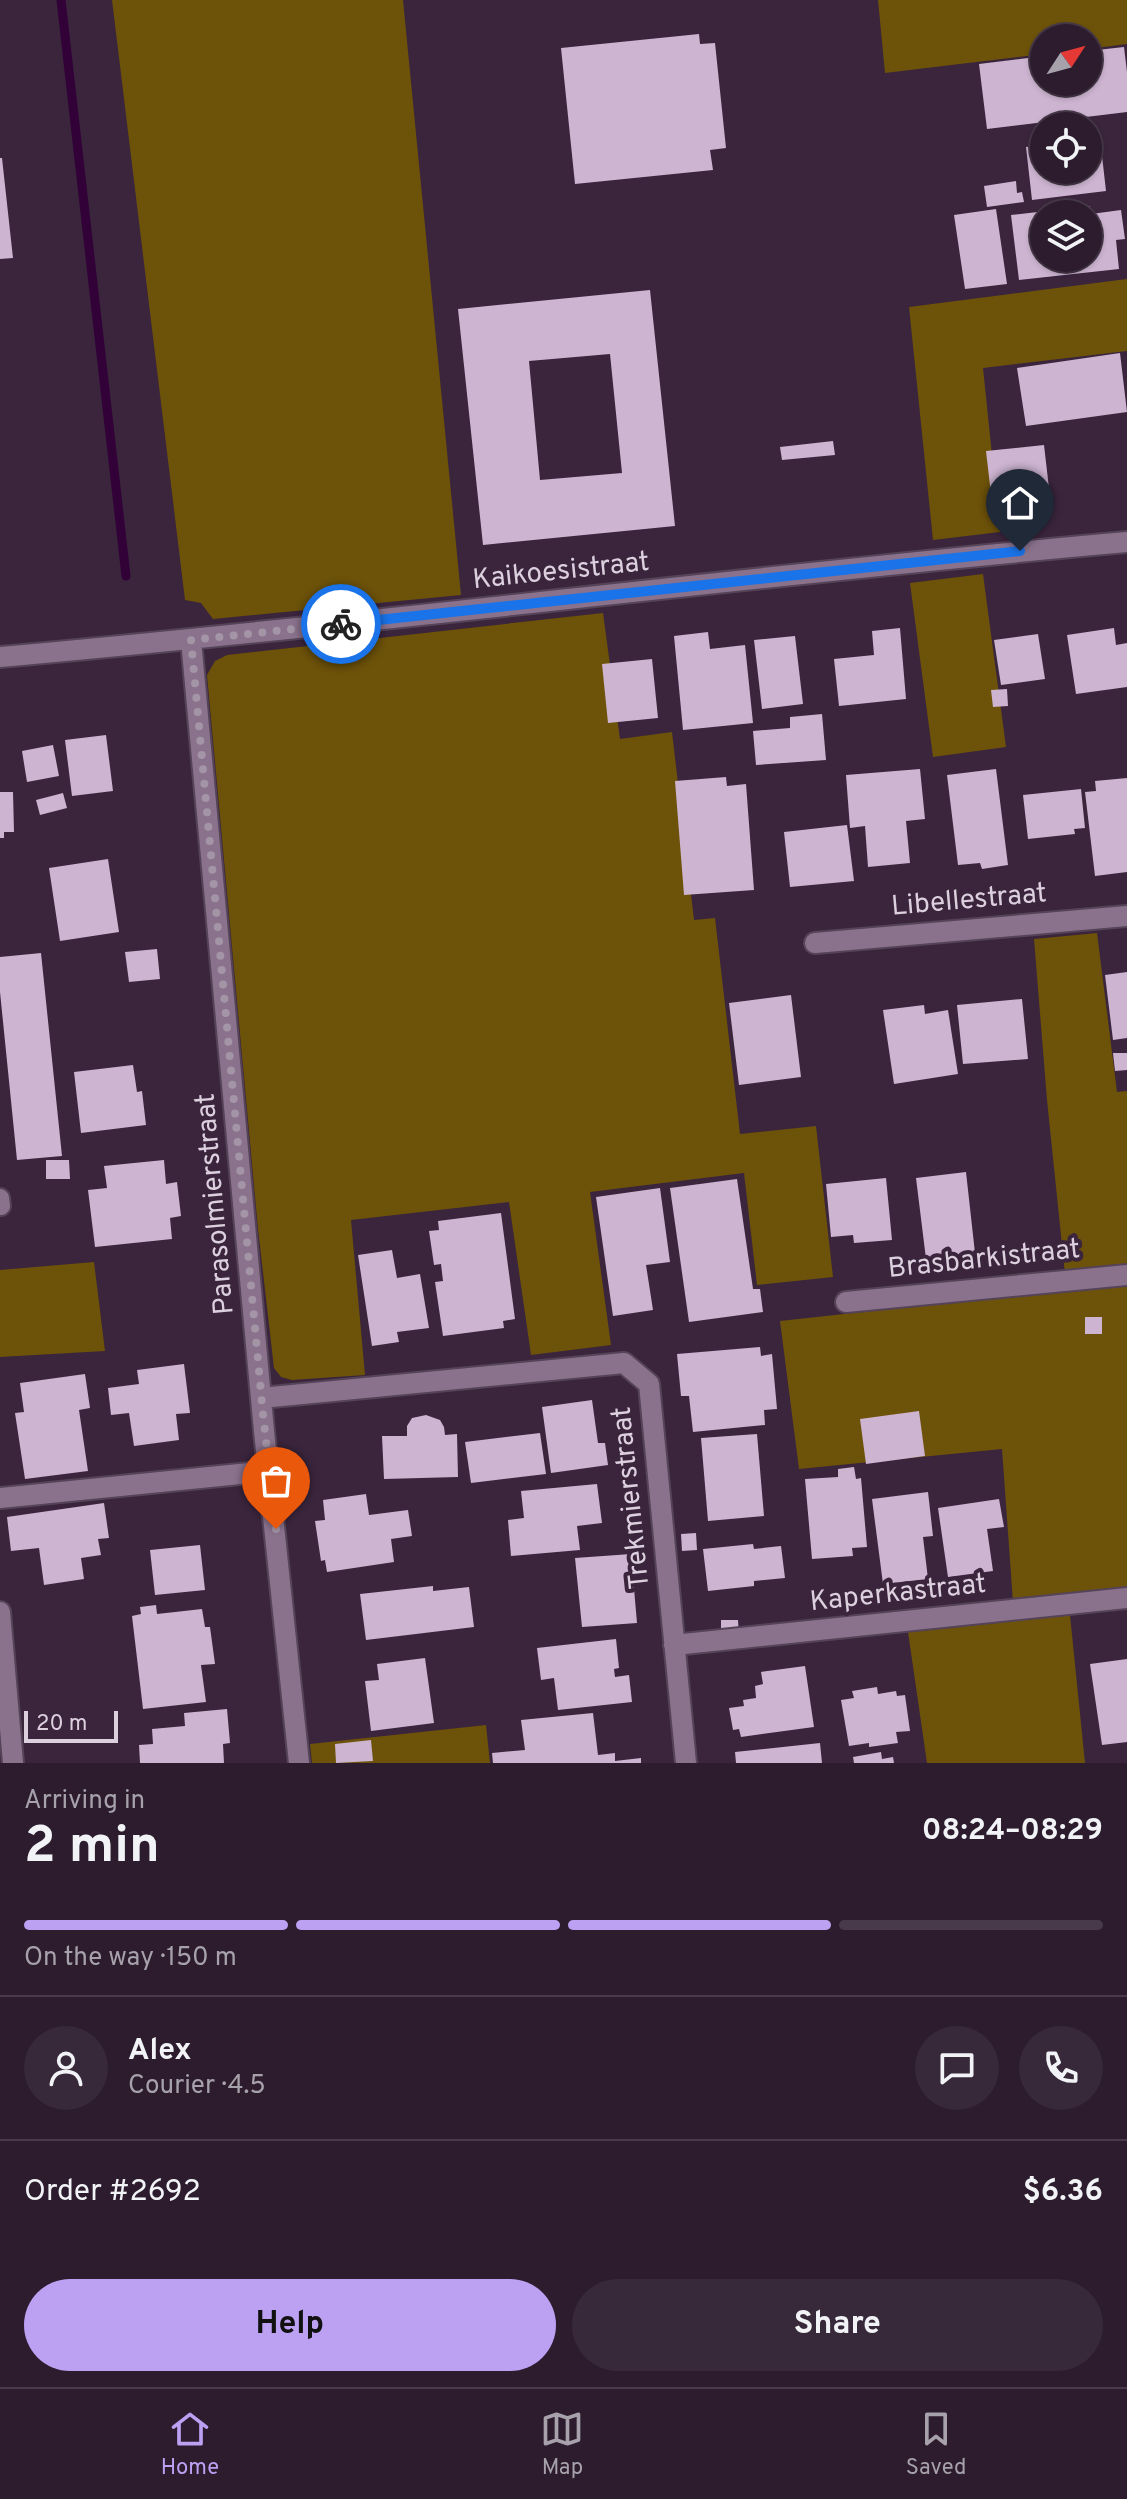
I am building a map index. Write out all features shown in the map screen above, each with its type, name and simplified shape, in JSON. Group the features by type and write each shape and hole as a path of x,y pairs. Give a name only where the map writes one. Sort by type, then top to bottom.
{"street":[{"name":"Kaikoesistraat","path":"0,657 191,640 951,558 1127,542"},
{"name":"Parasolmierstraat","path":"191,640 261,1398 299,1763"},
{"name":"Libellestraat","path":"815,943 1127,916"},
{"name":"Brasbarkistraat","path":"846,1302 1127,1275"},
{"name":"Trekmierstraat","path":"261,1398 624,1363 649,1384 686,1763"},
{"path":"0,1498 270,1471"},
{"name":"Kaperkastraat","path":"674,1645 1127,1598"},
{"path":"0,1612 13,1763"}],"lane":[{"path":"0,1198 1,1206"}],"shaded area":[{"path":"112,0 403,0 461,595 213,619 201,603 185,600"},
{"path":"878,0 1127,0 1127,44 1102,47 1102,24 1030,24 1030,56 885,73"},
{"path":"1127,279 1127,351 983,368 1000,532 933,540 909,307"},
{"path":"983,574 1006,747 933,757 910,583"},
{"path":"603,613 620,739 672,732 694,920 715,918 740,1134 816,1126 833,1277 757,1285 744,1173 590,1192 611,1345 531,1355 509,1202 351,1220 365,1375 292,1380 281,1377 274,1368 258,1229 207,675 215,661 227,655"},
{"path":"1097,933 1117,1092 1127,1091 1127,1267 1065,1274 1034,939"},
{"path":"94,1262 105,1351 0,1357 0,1270"},
{"path":"1127,1283 1127,1591 1013,1602 1002,1449 799,1469 780,1321"},
{"path":"1070,1615 1085,1763 927,1763 908,1632"},
{"path":"486,1725 490,1763 312,1763 310,1744"}],"building":[{"path":"699,34 700,44 715,43 726,148 710,150 713,170 575,184 561,48"},
{"path":"1124,47 1127,112 1102,115 1102,112 1030,112 1030,124 987,129 979,64 1030,58 1030,96 1102,96 1102,49"},
{"path":"1026,147 1030,147 1030,182"},
{"path":"1102,156 1106,191 1032,200 1030,184 1102,184"},
{"path":"0,158 13,258 0,259"},
{"path":"1016,181 1017,193 1022,192 1024,202 987,207 984,186"},
{"path":"996,209 1007,284 965,289 954,215"},
{"path":"1121,210 1125,239 1116,240 1119,269 1102,271 1102,213"},
{"path":"1030,213 1030,272 1092,272 1019,280 1011,215"},
{"path":"650,290 675,526 483,545 458,309","holes":["610,354 622,473 540,480 529,361"]},
{"path":"1120,353 1127,412 1026,426 1017,368"},
{"path":"833,441 835,455 782,460 780,447"},
{"path":"1044,445 1050,497 992,503 986,451"},
{"path":"900,628 906,699 839,706 834,659 874,655 872,631"},
{"path":"1114,628 1116,645 1127,643 1127,687 1076,694 1067,635"},
{"path":"708,632 710,649 745,645 753,723 683,730 674,636"},
{"path":"1038,634 1045,679 1001,685 994,640"},
{"path":"795,636 803,704 762,709 754,640"},
{"path":"652,659 658,718 608,723 602,664"},
{"path":"1007,689 1008,706 993,707 991,690"},
{"path":"822,714 826,760 756,765 753,731 790,728 790,717"},
{"path":"106,735 113,791 72,796 65,740"},
{"path":"53,745 59,776 27,782 22,751"},
{"path":"920,769 925,819 906,821 910,863 868,867 865,826 850,828 846,775"},
{"path":"996,769 1008,865 982,869 980,863 958,865 947,775"},
{"path":"726,777 727,786 746,784 754,890 684,895 675,781"},
{"path":"1127,778 1127,872 1095,876 1085,792 1096,791 1095,781"},
{"path":"1081,789 1085,828 1074,829 1075,834 1028,839 1023,795"},
{"path":"0,792 13,792 14,832 4,832 4,838 0,838"},
{"path":"63,793 67,808 40,815 36,800"},
{"path":"847,825 854,881 790,887 784,832"},
{"path":"108,859 119,932 60,941 49,868"},
{"path":"157,949 160,979 129,982 125,952"},
{"path":"41,953 62,1156 17,1160 0,992 0,957"},
{"path":"1127,972 1127,1038 1113,1040 1105,975"},
{"path":"791,995 801,1077 739,1085 729,1003"},
{"path":"1022,999 1028,1059 963,1064 957,1005"},
{"path":"924,1005 925,1014 948,1010 958,1074 894,1084 883,1010"},
{"path":"1113,1053 1127,1053 1127,1070 1115,1071"},
{"path":"133,1065 137,1092 142,1091 146,1125 81,1133 74,1072"},
{"path":"46,1160 69,1160 70,1179 46,1179"},
{"path":"164,1160 166,1184 177,1182 181,1216 170,1218 172,1239 95,1247 88,1190 107,1188 104,1166"},
{"path":"966,1172 975,1253 926,1259 916,1178"},
{"path":"886,1178 892,1240 854,1243 853,1235 831,1237 826,1184"},
{"path":"737,1179 753,1289 760,1289 763,1312 689,1322 670,1188"},
{"path":"660,1188 670,1262 646,1265 653,1310 613,1316 596,1197"},
{"path":"501,1213 515,1319 503,1321 504,1328 443,1336 435,1282 443,1281 441,1264 434,1265 429,1231 439,1230 438,1221"},
{"path":"392,1250 397,1278 420,1274 429,1328 397,1332 399,1342 372,1346 358,1255"},
{"path":"1085,1317 1102,1317 1102,1334 1085,1334"},
{"path":"760,1347 761,1356 772,1354 777,1409 764,1410 765,1425 693,1432 689,1396 681,1396 677,1354"},
{"path":"184,1364 190,1413 176,1414 179,1440 134,1446 129,1413 111,1415 108,1388 139,1384 137,1370"},
{"path":"85,1374 90,1408 79,1410 88,1471 25,1479 15,1413 24,1412 20,1383"},
{"path":"592,1400 598,1443 605,1443 608,1465 551,1473 542,1407"},
{"path":"919,1411 925,1456 866,1464 860,1419"},
{"path":"426,1415 440,1420 445,1435 457,1434 458,1477 384,1479 382,1436 407,1436 407,1426 412,1418"},
{"path":"540,1433 546,1474 471,1483 465,1442"},
{"path":"757,1434 764,1516 708,1521 701,1438"},
{"path":"854,1467 856,1479 861,1478 867,1547 852,1548 853,1556 812,1559 805,1479 838,1477 838,1469"},
{"path":"597,1484 602,1523 577,1526 580,1550 511,1556 508,1520 524,1518 521,1491"},
{"path":"928,1492 933,1536 923,1537 928,1579 883,1584 872,1499"},
{"path":"366,1494 369,1515 408,1510 412,1536 391,1539 394,1562 327,1572 325,1560 321,1561 315,1521 325,1520 323,1500"},
{"path":"999,1499 1004,1527 987,1529 993,1571 948,1577 938,1508"},
{"path":"104,1503 109,1538 98,1539 101,1555 81,1558 84,1579 44,1585 39,1548 11,1551 7,1517"},
{"path":"696,1533 697,1550 682,1551 681,1534"},
{"path":"753,1544 754,1549 781,1546 785,1578 754,1581 754,1586 708,1591 703,1549"},
{"path":"200,1545 205,1590 155,1595 150,1550"},
{"path":"631,1554 637,1623 582,1627 575,1558"},
{"path":"433,1586 433,1591 469,1587 474,1627 366,1640 360,1594"},
{"path":"156,1605 157,1614 202,1609 205,1627 210,1627 215,1664 201,1665 206,1702 143,1709 132,1616 141,1614 140,1607"},
{"path":"721,1620 738,1620 739,1636 721,1636"},
{"path":"616,1639 619,1668 614,1669 615,1677 629,1675 632,1702 558,1710 554,1678 541,1680 537,1648"},
{"path":"425,1658 434,1723 371,1731 365,1681 379,1680 377,1664"},
{"path":"1127,1659 1127,1742 1102,1745 1090,1664"},
{"path":"805,1666 814,1727 741,1737 739,1729 733,1730 729,1708 744,1706 743,1700 756,1698 755,1686 763,1684 761,1672"},
{"path":"877,1687 878,1694 896,1691 897,1696 905,1695 910,1731 896,1732 898,1743 849,1746 841,1700 854,1698 852,1691"},
{"path":"227,1709 230,1743 223,1744 224,1763 140,1763 139,1745 153,1744 152,1729 185,1726 184,1713"},
{"path":"593,1713 598,1755 615,1753 615,1761 641,1758 641,1763 493,1763 492,1753 525,1750 521,1720"},
{"path":"371,1740 373,1761 336,1763 335,1744"},
{"path":"820,1743 822,1763 736,1763 735,1752"},
{"path":"881,1752 882,1759 893,1757 894,1763 854,1763 853,1757"}],"waterway":[{"path":"61,0 126,576"}],"way so far":[{"path":"276,1529 191,640 341,624"}],"route":[{"path":"341,624 1020,551"}]}
